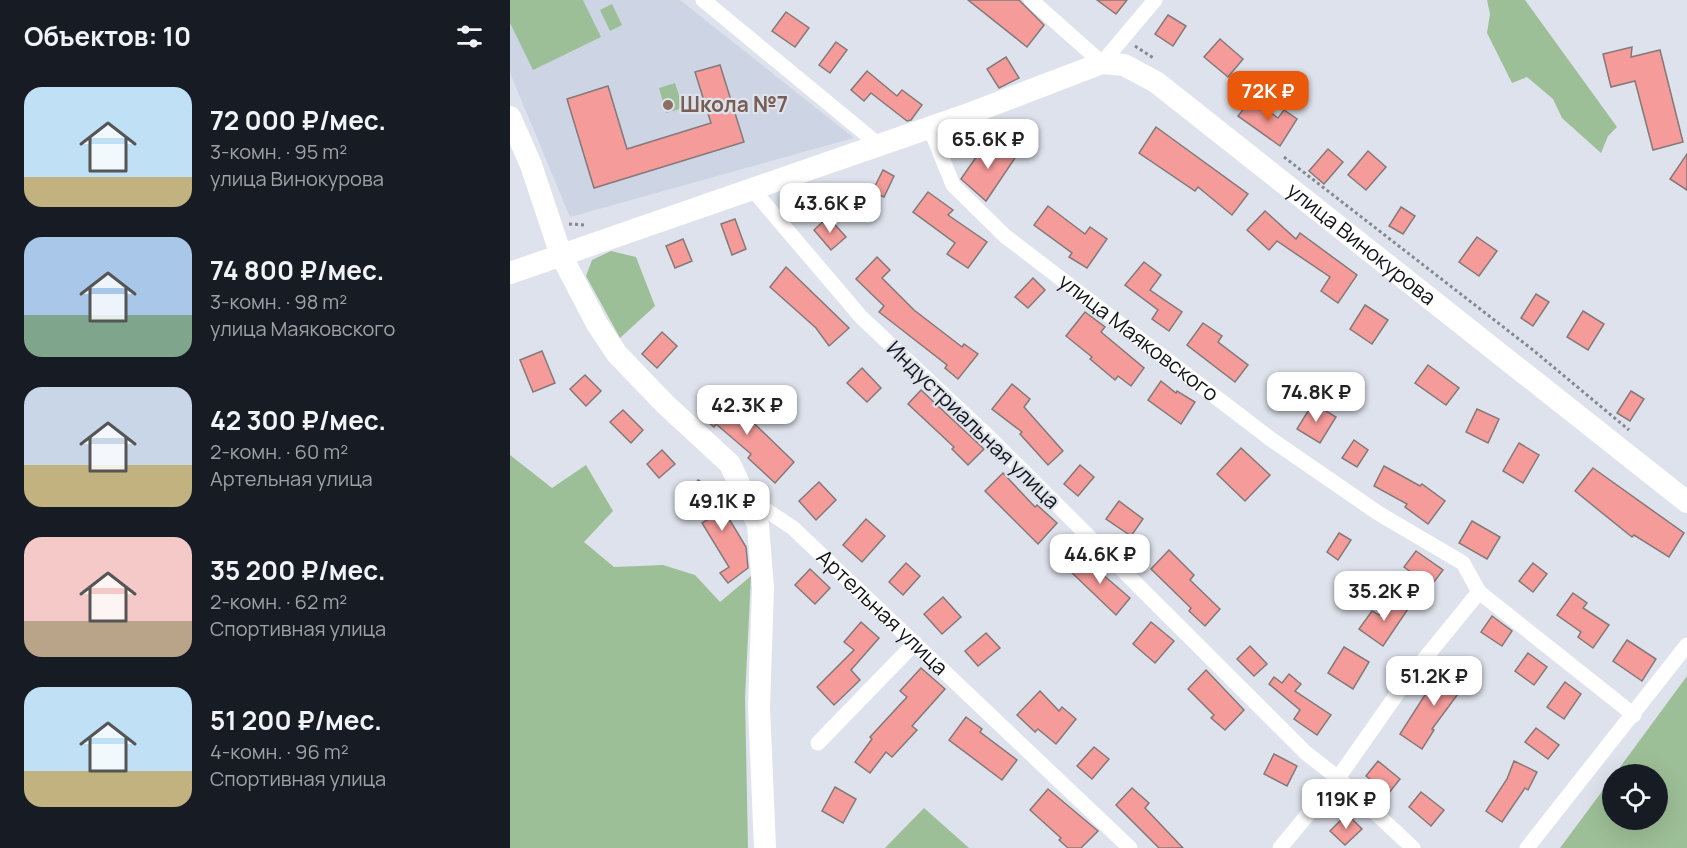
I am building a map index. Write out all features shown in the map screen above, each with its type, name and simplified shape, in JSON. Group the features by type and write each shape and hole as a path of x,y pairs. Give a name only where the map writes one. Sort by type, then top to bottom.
{"main road":[{"path":"510,273 930,128 1102,63"},
{"name":"улица Винокурова","path":"1102,63 1124,65 1156,82 1687,502"},
{"path":"510,117 531,165 561,255"},
{"name":"Артельная улица","path":"561,255 597,324 617,354 665,404 730,464 748,498"},
{"path":"748,498 758,525 762,551 759,706 765,848"}],"street":[{"path":"703,0 879,145"},
{"path":"1030,0 1102,63 1155,0"},
{"name":"улица Маяковского","path":"930,128 953,185 1005,236 1272,440 1378,513 1463,563 1479,592 1634,714"},
{"name":"Индустриальная улица","path":"753,190 861,317 989,437 1306,753 1338,778 1413,848"},
{"name":"Артельная улица","path":"748,498 793,528 1130,848"},
{"path":"1280,848 1338,778 1404,684 1479,592"},
{"path":"818,743 915,643"},
{"path":"1527,848 1687,645"}],"path":[{"path":"1148,53 1157,60"},
{"path":"1276,151 1533,350 1637,437"},
{"path":"561,218 567,224 580,227 591,224"}],"shaded area":[{"name":"Школа №7","path":"510,0 680,0 854,138 570,217 510,73"}],"green space":[{"path":"510,0 583,0 601,37 533,70 510,23"},
{"path":"1487,0 1525,0 1617,127 1608,136 1601,153 1562,118 1553,99 1527,77 1512,83 1487,33 1490,14"},
{"path":"612,4 622,25 610,31 600,10"},
{"path":"675,83 683,108 666,113 659,88"},
{"path":"611,251 636,257 655,306 620,338 586,276 592,260"},
{"path":"510,455 552,488 586,465 613,511 584,542 614,567 663,565 695,575 720,602 751,576 745,697 748,848 510,848"},
{"path":"1687,676 1687,848 1560,848 1602,791 1602,830 1668,830 1668,764 1622,764"},
{"path":"924,808 969,848 885,848"}],"building":[{"path":"968,0 1019,0 1044,25 1027,47"},
{"path":"1097,0 1127,0 1116,14"},
{"path":"786,12 809,28 795,47 772,31"},
{"path":"1168,15 1186,26 1173,46 1155,34"},
{"path":"1220,39 1243,59 1228,77 1204,57"},
{"path":"836,42 847,50 830,73 819,65"},
{"path":"1632,47 1631,57 1660,50 1683,142 1653,150 1635,81 1611,87 1603,54"},
{"path":"1006,57 1019,78 999,88 987,69"},
{"path":"720,65 744,142 594,188 567,99 608,86 627,149 711,123 695,72"},
{"path":"867,71 897,96 902,90 922,105 911,120 907,121 871,93 864,101 851,90"},
{"path":"1252,98 1278,118 1284,110 1297,119 1280,146 1238,116"},
{"path":"1156,127 1248,194 1232,215 1198,187 1195,191 1139,153"},
{"path":"988,140 1015,158 986,201 961,179"},
{"path":"1328,149 1343,162 1324,184 1309,171"},
{"path":"1368,151 1386,167 1366,190 1348,175"},
{"path":"1687,154 1687,190 1670,179"},
{"path":"883,170 894,176 884,197 872,192"},
{"path":"928,192 953,210 948,215 987,242 968,268 947,254 955,243 913,212"},
{"path":"798,198 805,209 792,217 785,207"},
{"path":"1048,206 1085,234 1090,227 1107,239 1087,268 1069,257 1072,253 1034,225"},
{"path":"1401,207 1415,216 1403,234 1389,226"},
{"path":"1265,211 1296,239 1300,233 1357,275 1338,303 1321,291 1330,277 1277,241 1269,250 1247,230"},
{"path":"828,217 846,237 831,250 814,230"},
{"path":"735,219 746,249 732,255 721,224"},
{"path":"1477,237 1497,251 1479,276 1459,262"},
{"path":"683,239 692,261 675,268 666,246"},
{"path":"877,257 890,270 882,278 914,310 962,347 964,344 978,354 958,379 945,368 947,365 879,312 884,306 856,279"},
{"path":"1144,262 1161,275 1150,290 1182,312 1169,331 1152,319 1158,310 1125,285"},
{"path":"786,267 849,328 829,346 816,328 770,287"},
{"path":"1033,278 1045,290 1028,308 1015,297"},
{"path":"1536,294 1549,302 1533,326 1521,318"},
{"path":"1365,305 1388,320 1372,344 1350,329"},
{"path":"1583,311 1604,324 1588,350 1567,337"},
{"path":"1085,312 1105,327 1101,332 1144,368 1131,386 1118,376 1115,380 1066,336"},
{"path":"1203,323 1222,336 1218,342 1248,365 1235,382 1187,345"},
{"path":"662,332 677,346 657,368 642,354"},
{"path":"542,351 555,383 533,392 520,360"},
{"path":"1428,365 1459,388 1446,405 1415,383"},
{"path":"862,368 881,388 867,402 847,383"},
{"path":"585,375 601,391 586,406 570,389"},
{"path":"1161,381 1176,393 1177,391 1195,402 1181,424 1148,400"},
{"path":"1012,384 1030,399 1024,407 1063,451 1048,465 1020,434 1022,432 992,409"},
{"path":"723,388 736,400 733,403 794,462 775,483 748,458 751,454 716,424 714,427 700,416"},
{"path":"921,390 984,449 968,465 952,449 954,447 908,404"},
{"path":"1631,391 1644,399 1630,421 1617,413"},
{"path":"1313,403 1336,417 1320,443 1297,429"},
{"path":"1477,409 1499,419 1488,443 1466,432"},
{"path":"623,410 643,430 631,443 610,422"},
{"path":"1354,440 1368,450 1357,467 1342,458"},
{"path":"1519,443 1539,455 1523,483 1503,471"},
{"path":"1241,448 1270,475 1245,501 1217,474"},
{"path":"662,450 675,464 659,478 647,464"},
{"path":"1080,465 1094,477 1078,496 1064,484"},
{"path":"1384,466 1420,486 1422,484 1445,501 1428,524 1405,507 1407,504 1374,486"},
{"path":"1593,468 1684,533 1669,557 1634,535 1632,537 1575,491"},
{"path":"1003,473 1035,507 1037,505 1057,523 1038,544 985,491"},
{"path":"698,480 718,493 716,497 746,547 748,568 728,583 720,573 729,567 702,523 715,515 687,496"},
{"path":"819,482 836,500 816,520 799,501"},
{"path":"1119,501 1143,519 1131,536 1106,519"},
{"path":"866,519 885,536 862,562 843,545"},
{"path":"1472,521 1500,537 1487,559 1459,543"},
{"path":"1339,533 1351,540 1338,560 1327,552"},
{"path":"1169,550 1194,575 1190,580 1220,609 1205,626 1189,611 1191,608 1151,569"},
{"path":"1416,551 1443,570 1431,586 1404,567"},
{"path":"1081,556 1130,598 1116,615 1069,570"},
{"path":"906,563 920,576 903,595 889,582"},
{"path":"1533,563 1547,574 1533,592 1519,581"},
{"path":"810,569 830,588 815,604 795,585"},
{"path":"1573,593 1587,603 1583,608 1609,625 1593,648 1578,637 1581,632 1557,615"},
{"path":"943,597 961,617 942,634 924,614"},
{"path":"1391,597 1408,609 1383,646 1359,629 1372,611 1379,615"},
{"path":"1492,616 1512,631 1502,646 1481,632"},
{"path":"861,622 879,638 851,670 860,680 834,705 817,687 854,650 844,642"},
{"path":"1151,622 1174,641 1155,663 1133,644"},
{"path":"986,633 1000,648 978,666 965,651"},
{"path":"1627,640 1656,659 1642,681 1613,661"},
{"path":"1250,646 1267,664 1254,676 1237,659"},
{"path":"1344,647 1369,662 1353,689 1328,673"},
{"path":"1528,653 1547,667 1534,685 1515,671"},
{"path":"1455,664 1472,675 1432,729 1434,730 1422,749 1400,734 1430,687 1438,692"},
{"path":"921,668 945,689 912,726 917,730 892,757 886,752 870,773 855,762 872,739 870,737 907,697 900,691"},
{"path":"1206,670 1244,710 1225,730 1211,718 1214,715 1188,689"},
{"path":"1289,674 1301,684 1295,691 1331,715 1317,735 1294,719 1300,710 1269,684 1274,677 1282,683"},
{"path":"1565,682 1581,694 1564,719 1547,707"},
{"path":"1040,691 1059,711 1062,707 1076,719 1056,744 1038,729 1035,732 1017,715"},
{"path":"966,717 982,729 980,732 1017,760 1002,780 949,740"},
{"path":"1536,728 1559,745 1548,759 1525,742"},
{"path":"1094,747 1109,759 1092,779 1077,766"},
{"path":"1274,754 1297,766 1287,786 1264,774"},
{"path":"1378,761 1400,779 1388,794 1366,776"},
{"path":"1514,761 1537,772 1528,790 1525,788 1502,822 1486,811 1507,779"},
{"path":"835,787 856,799 843,823 822,811"},
{"path":"1132,788 1149,803 1145,808 1183,848 1159,848 1116,805"},
{"path":"1048,789 1098,831 1081,848 1068,848 1059,840 1061,838 1030,810"},
{"path":"1421,792 1444,810 1431,826 1409,807"},
{"path":"1347,814 1362,829 1345,845 1330,831"}],"place":[{"name":"Школа №7","path":"668,105"}]}
